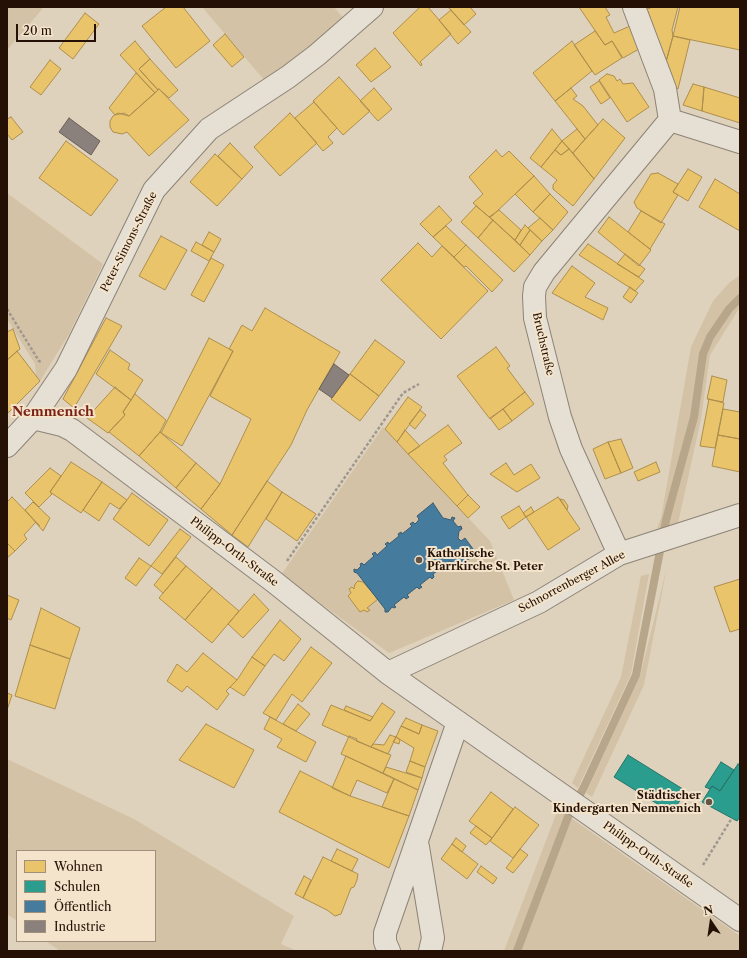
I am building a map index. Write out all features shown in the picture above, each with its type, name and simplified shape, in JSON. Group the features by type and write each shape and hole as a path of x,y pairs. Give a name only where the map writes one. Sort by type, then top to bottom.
{"street":[{"name":"Peter-Simons-Straße","path":"33,418 66,369 154,190 209,129 288,77 317,55 372,7"},
{"path":"634,7 665,89 670,120 740,142"},
{"name":"Bruchstraße","path":"619,554 570,448 560,417 535,318 534,296 536,287 544,272 670,120"},
{"path":"7,446 33,418"},
{"name":"Philipp-Orth-Straße","path":"33,418 62,425 72,430 273,581 388,673 740,920"},
{"name":"Schnorrenberger Allee","path":"388,673 539,602 619,554 675,538 740,515"},
{"path":"389,951 385,942 385,933 458,722"},
{"path":"417,842 433,938 430,951"}],"path":[{"path":"7,309 39,361 66,369"},
{"path":"273,581 403,393 419,384"},
{"path":"702,867 732,818"}],"shaded area":[{"path":"7,7 44,7 7,50"},
{"path":"202,7 334,7 344,19 265,81"},
{"path":"7,193 103,264 69,334 40,381 36,376 35,364 7,319"},
{"path":"740,275 740,307 710,355 701,419 677,528 655,534 661,518 691,347 713,301 729,283"},
{"path":"383,427 490,541 514,600 389,653 281,575"},
{"path":"667,567 644,685 592,797 586,793 640,676"},
{"path":"649,574 631,674 578,788 572,783 621,677 641,576"},
{"path":"7,759 134,819 294,916 281,944 297,951 60,951 47,942 156,942 156,850 16,850 16,920 7,914 7,839 9,835 7,833"},
{"path":"558,809 740,936 740,951 504,951"}],"building: Wohnen":[{"path":"166,7 183,7 210,41 176,68 142,26"},
{"path":"420,7 428,7 451,34 420,62 422,64 421,66 393,33"},
{"path":"448,7 470,7 476,14 464,25"},
{"path":"579,7 605,7 610,15 606,17 614,33 630,26 639,49 623,58 612,41 605,45"},
{"path":"653,7 678,7 672,30 673,36 666,62 647,9"},
{"path":"680,7 740,7 740,50 673,36"},
{"path":"451,10 471,32 458,44 439,20"},
{"path":"85,13 99,24 73,59 59,48"},
{"path":"595,31 605,45 612,41 622,58 595,75 574,45"},
{"path":"225,34 244,57 232,67 213,45"},
{"path":"673,36 690,40 678,89 676,88 666,62"},
{"path":"135,41 150,59 139,69 158,90 155,93 120,55"},
{"path":"572,41 592,71 555,101 533,73"},
{"path":"375,48 391,67 371,82 356,65"},
{"path":"150,59 178,90 169,98 159,89 158,90 139,69"},
{"path":"50,60 61,69 41,95 30,87"},
{"path":"136,73 155,93 129,116 124,113 115,115 109,108"},
{"path":"607,74 614,76 617,81 620,79 623,84 633,83 649,107 627,122 599,80"},
{"path":"339,77 370,111 343,135 313,101"},
{"path":"599,81 610,98 601,104 590,87"},
{"path":"693,84 704,87 702,111 683,105"},
{"path":"704,87 740,98 740,123 702,111"},
{"path":"374,88 392,109 378,121 360,101"},
{"path":"571,88 577,96 573,99 583,106 598,125 585,139 555,101"},
{"path":"159,89 189,120 149,156 127,132 122,134 113,132 110,127 110,121 113,116 118,113 129,116"},
{"path":"314,102 337,128 328,137 333,143 323,151 295,118"},
{"path":"290,113 317,143 280,176 254,147"},
{"path":"11,117 23,132 12,140 7,134 7,119"},
{"path":"603,119 625,138 594,179 573,153"},
{"path":"552,129 562,141 541,167 530,158"},
{"path":"577,129 585,139 573,153 562,141"},
{"path":"66,141 118,180 91,216 39,178"},
{"path":"562,141 569,149 561,155 555,150"},
{"path":"230,143 253,167 242,179 218,156"},
{"path":"569,149 594,179 573,206 553,189 553,185 557,180 541,167 555,150 561,155"},
{"path":"496,150 502,157 509,151 534,176 492,216 489,217 473,203 483,194 469,177"},
{"path":"215,154 242,179 217,206 190,182"},
{"path":"688,169 702,177 688,201 673,192"},
{"path":"658,173 678,184 673,192 678,195 661,223 637,208 634,202 651,174"},
{"path":"534,176 550,194 533,212 515,194"},
{"path":"715,179 740,194 740,231 699,207"},
{"path":"550,194 568,212 553,230 533,212"},
{"path":"439,206 452,220 433,237 420,224"},
{"path":"476,206 493,220 478,238 461,222"},
{"path":"499,210 521,230 515,240 489,217"},
{"path":"641,211 665,224 650,249 628,232"},
{"path":"609,217 651,250 639,266 598,232"},
{"path":"540,218 553,230 542,241 528,228"},
{"path":"493,220 530,255 514,272 478,238"},
{"path":"525,225 530,230 520,245 515,240"},
{"path":"446,226 466,245 454,257 433,237"},
{"path":"530,230 542,241 530,255 520,245"},
{"path":"209,232 221,239 214,252 202,245"},
{"path":"161,236 187,250 165,290 139,276"},
{"path":"196,242 214,252 209,261 191,251"},
{"path":"418,243 432,257 442,246 488,291 441,339 381,280"},
{"path":"588,244 644,281 635,291 579,255"},
{"path":"466,245 503,280 492,292 466,266 464,267 454,257"},
{"path":"625,254 645,269 639,277 617,264"},
{"path":"211,258 224,265 204,302 191,295"},
{"path":"572,266 595,283 585,297 608,308 603,320 552,293"},
{"path":"630,287 638,293 631,303 623,297"},
{"path":"265,308 340,352 307,410 291,445 232,535 201,509 220,484 251,419 210,396 233,351 229,349 242,325 252,331"},
{"path":"106,318 122,326 74,408 63,399"},
{"path":"13,329 20,349 7,360 7,332"},
{"path":"209,338 233,351 182,446 161,433"},
{"path":"375,340 405,362 379,396 350,374"},
{"path":"496,347 510,366 507,368 525,392 490,419 457,376"},
{"path":"110,350 130,364 128,369 143,380 131,400 96,374"},
{"path":"17,351 40,381 7,414 7,360"},
{"path":"350,374 379,396 360,421 331,399"},
{"path":"712,376 727,380 723,402 707,399"},
{"path":"115,387 131,400 123,412 125,415 108,433 87,418"},
{"path":"525,392 534,404 512,421 503,409"},
{"path":"135,394 166,420 160,432 139,456 109,432 125,415 123,412"},
{"path":"408,397 422,407 397,442 385,429"},
{"path":"709,399 724,403 715,448 700,446"},
{"path":"503,409 512,421 499,430 490,418"},
{"path":"723,409 740,412 740,439 718,435"},
{"path":"420,410 426,415 415,429 409,424"},
{"path":"448,425 462,443 444,456 447,460 443,463 468,495 457,506 408,454"},
{"path":"405,430 420,446 408,454 397,442"},
{"path":"160,432 196,463 176,488 139,456"},
{"path":"718,435 740,439 740,472 712,466"},
{"path":"621,439 633,468 621,473 608,442"},
{"path":"608,442 621,473 605,479 593,449"},
{"path":"71,462 102,482 81,513 50,492"},
{"path":"656,462 660,472 638,481 634,472"},
{"path":"196,463 220,484 201,509 176,488"},
{"path":"506,463 514,475 531,464 540,478 517,492 490,474"},
{"path":"50,468 61,476 50,492 52,494 39,507 25,493"},
{"path":"267,481 282,492 248,547 232,535"},
{"path":"102,482 127,500 119,509 110,503 99,521 83,510"},
{"path":"282,492 316,514 297,541 266,519"},
{"path":"132,493 168,520 149,546 113,519"},
{"path":"468,495 480,507 468,518 457,506"},
{"path":"12,497 40,526 36,522 24,535 27,539 15,551 7,543 7,502"},
{"path":"558,497 580,529 548,550 526,517"},
{"path":"560,499 564,500 568,506 567,510"},
{"path":"33,502 50,518 43,531 25,510"},
{"path":"519,506 526,517 509,529 501,517"},
{"path":"531,507 534,512 526,517 523,513"},
{"path":"180,529 191,537 162,574 151,566"},
{"path":"7,543 15,551 7,558"},
{"path":"176,557 186,566 163,593 154,585"},
{"path":"139,558 151,566 136,586 125,578"},
{"path":"186,566 212,588 185,620 159,598"},
{"path":"740,579 740,629 730,632 714,587"},
{"path":"358,581 363,582 378,599 367,608 370,610 367,612 364,610 360,612 348,596 351,593 349,589 352,587 354,589 355,584"},
{"path":"212,588 239,611 212,643 185,620"},
{"path":"254,594 269,610 243,638 228,624"},
{"path":"7,595 19,600 11,620 7,618"},
{"path":"41,608 80,628 70,659 30,645"},
{"path":"280,620 301,639 284,661 274,654 265,666 252,657"},
{"path":"30,645 70,659 55,709 15,696"},
{"path":"311,647 332,663 302,702 292,694 276,720 263,713"},
{"path":"203,653 237,680 226,691 229,694 217,710 187,686 182,692 167,681 177,664 187,672"},
{"path":"252,657 265,666 244,696 230,687 237,680"},
{"path":"7,693 12,695 7,710"},
{"path":"382,703 395,712 371,747 322,725 331,705 370,721"},
{"path":"298,704 310,714 296,731 283,724"},
{"path":"346,706 373,717 370,721 344,710"},
{"path":"270,717 316,742 306,762 277,747 282,739 264,729"},
{"path":"406,718 422,725 419,734 401,726"},
{"path":"206,724 254,750 234,788 179,760"},
{"path":"422,725 438,731 425,767 410,761 414,748 396,737 401,726 419,734"},
{"path":"390,735 396,737 388,754 371,747 373,744 384,745"},
{"path":"349,736 357,739 356,741 391,755 383,773 341,754"},
{"path":"396,737 400,740 399,744 393,742"},
{"path":"346,756 394,779 387,793 357,780 350,796 332,788"},
{"path":"410,761 425,767 422,778 406,772"},
{"path":"386,767 422,778 418,790 383,773"},
{"path":"300,771 350,796 409,816 389,868 279,812"},
{"path":"394,779 418,790 409,816 382,807"},
{"path":"491,792 513,809 492,838 469,821"},
{"path":"515,807 539,825 513,858 490,841"},
{"path":"476,826 492,838 486,845 470,833"},
{"path":"456,838 466,846 462,852 452,844"},
{"path":"452,844 478,864 467,879 441,859"},
{"path":"337,849 358,859 352,871 331,861"},
{"path":"520,849 528,855 513,873 506,868"},
{"path":"323,857 358,874 357,880 354,887 351,888 341,914 335,916 327,910 303,898"},
{"path":"481,866 497,878 493,884 477,872"},
{"path":"304,876 311,880 303,898 295,894"}],"building: Schulen":[{"path":"628,755 686,791 672,813 614,777"},
{"path":"721,762 734,770 720,791 712,786 710,789 705,787"},
{"path":"738,764 740,765 740,817 737,821 702,802 712,786 720,791"}],"building: Öffentlich":[{"name":"Katholische Pfarrkirche St. Peter","path":"433,503 443,518 451,520 452,517 455,518 453,521 458,527 461,526 462,529 459,531 458,538 461,541 465,538 473,549 467,554 470,558 458,567 455,563 449,561 445,564 448,567 445,569 443,567 433,574 434,577 432,579 430,577 420,585 422,587 419,589 417,587 407,595 409,597 406,599 404,597 394,605 396,607 392,607 388,612 385,612 385,609 357,573 354,572 354,569 357,570 362,563 364,565 374,556 372,554 375,552 377,555 387,546 385,544 388,542 389,544 399,536 398,534 401,532 402,534 412,526 410,524 413,522 415,524 419,519 417,516"}],"building: Industrie":[{"path":"69,118 100,141 91,155 59,132"},
{"path":"334,364 349,375 332,398 319,389"}],"waterway":[{"path":"517,951 568,817 584,787 636,675 666,520 694,417 703,354 710,337 729,309 740,298"}],"place":[{"name":"Katholische Pfarrkirche St. Peter","path":"419,560"},
{"name":"Städtischer Kindergarten Nemmenich","path":"709,802"}],"district":[{"name":"Nemmenich","path":"53,412"}]}
